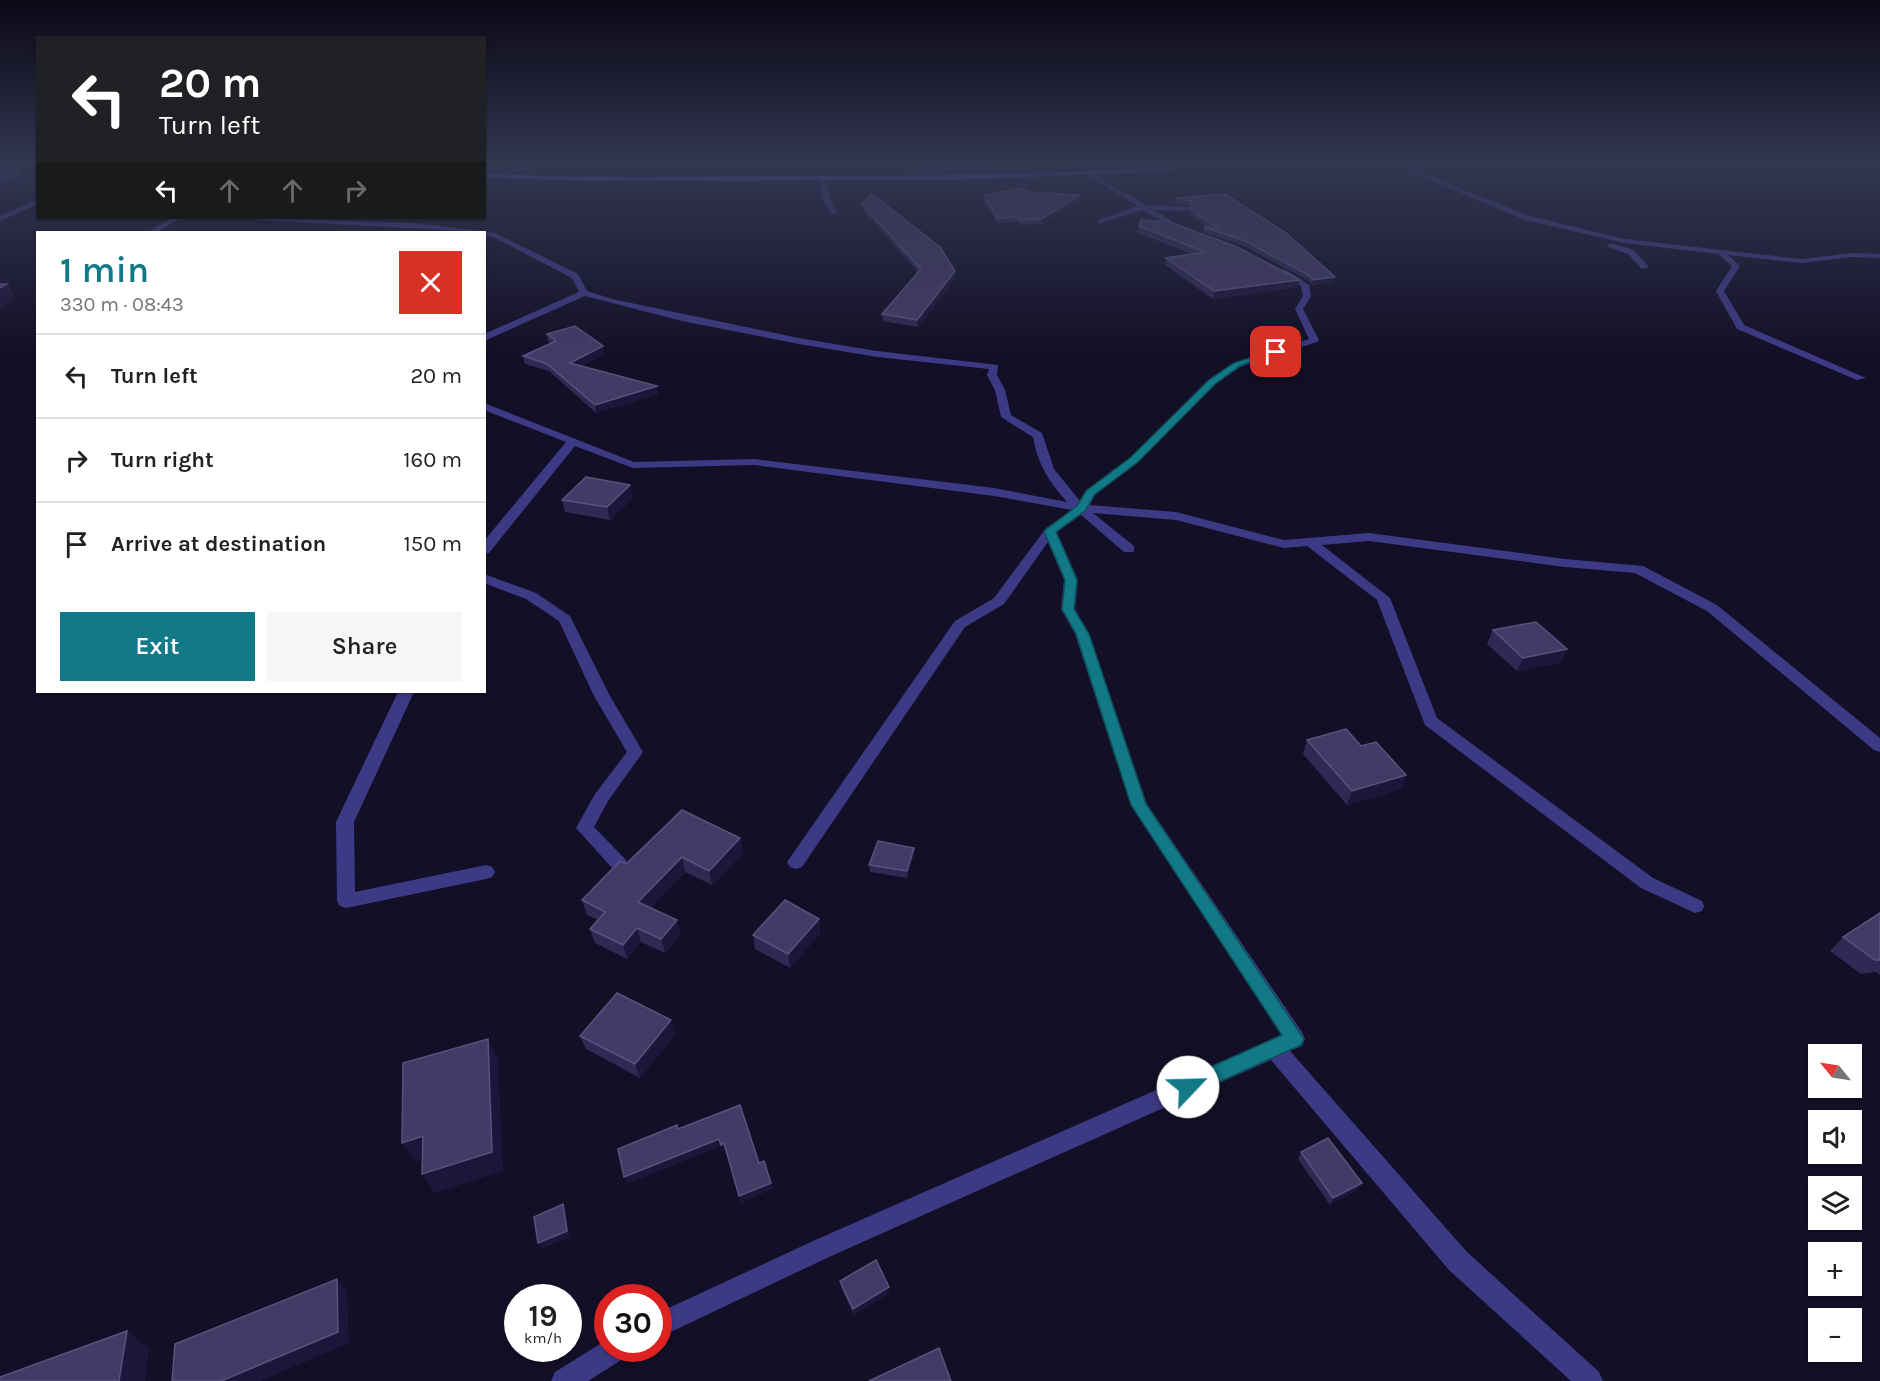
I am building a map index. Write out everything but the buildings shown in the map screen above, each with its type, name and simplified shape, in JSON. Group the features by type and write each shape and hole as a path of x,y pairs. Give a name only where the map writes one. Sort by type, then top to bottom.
{"street":[{"path":"427,226 468,231"},
{"path":"1173,226 1198,236"},
{"path":"1558,226 1631,252 1645,267"},
{"path":"1562,226 1625,241 1801,261 1852,255 1880,256"},
{"path":"486,233 495,235 575,276 584,293"},
{"path":"1722,253 1736,266 1720,291 1740,327 1861,378"},
{"path":"796,862 960,624 999,601 1050,531 1082,508 1090,493 1134,460 1212,382 1237,364 1314,340 1299,309 1307,296 1305,285 1271,266"},
{"path":"486,337 584,293 623,306 746,333 922,361 995,367 992,375 1000,390 1006,417 1038,435 1038,451 1055,480 1082,508 1129,549"},
{"path":"486,407 633,465 754,462 994,492 1082,508 1176,516 1284,544 1369,537 1565,563 1638,569 1712,608 1880,746"},
{"path":"486,548 573,441"},
{"path":"672,1319 821,1249 1295,1039 1139,805 1082,634 1068,609 1071,580 1050,531"},
{"path":"1310,542 1383,598 1430,721 1647,883 1695,906"},
{"path":"486,579 531,596 565,619 602,696 635,752 601,798 585,828 620,865"},
{"path":"406,693 345,822 346,901 486,872"},
{"path":"1274,1048 1458,1261 1590,1381"},
{"path":"564,1381 595,1362"}],"route":[{"path":"1188,1087 1295,1039 1139,805 1082,634 1068,609 1071,580 1050,531 1082,508 1090,493 1134,460 1175,416 1212,382 1237,364 1276,352"}]}
